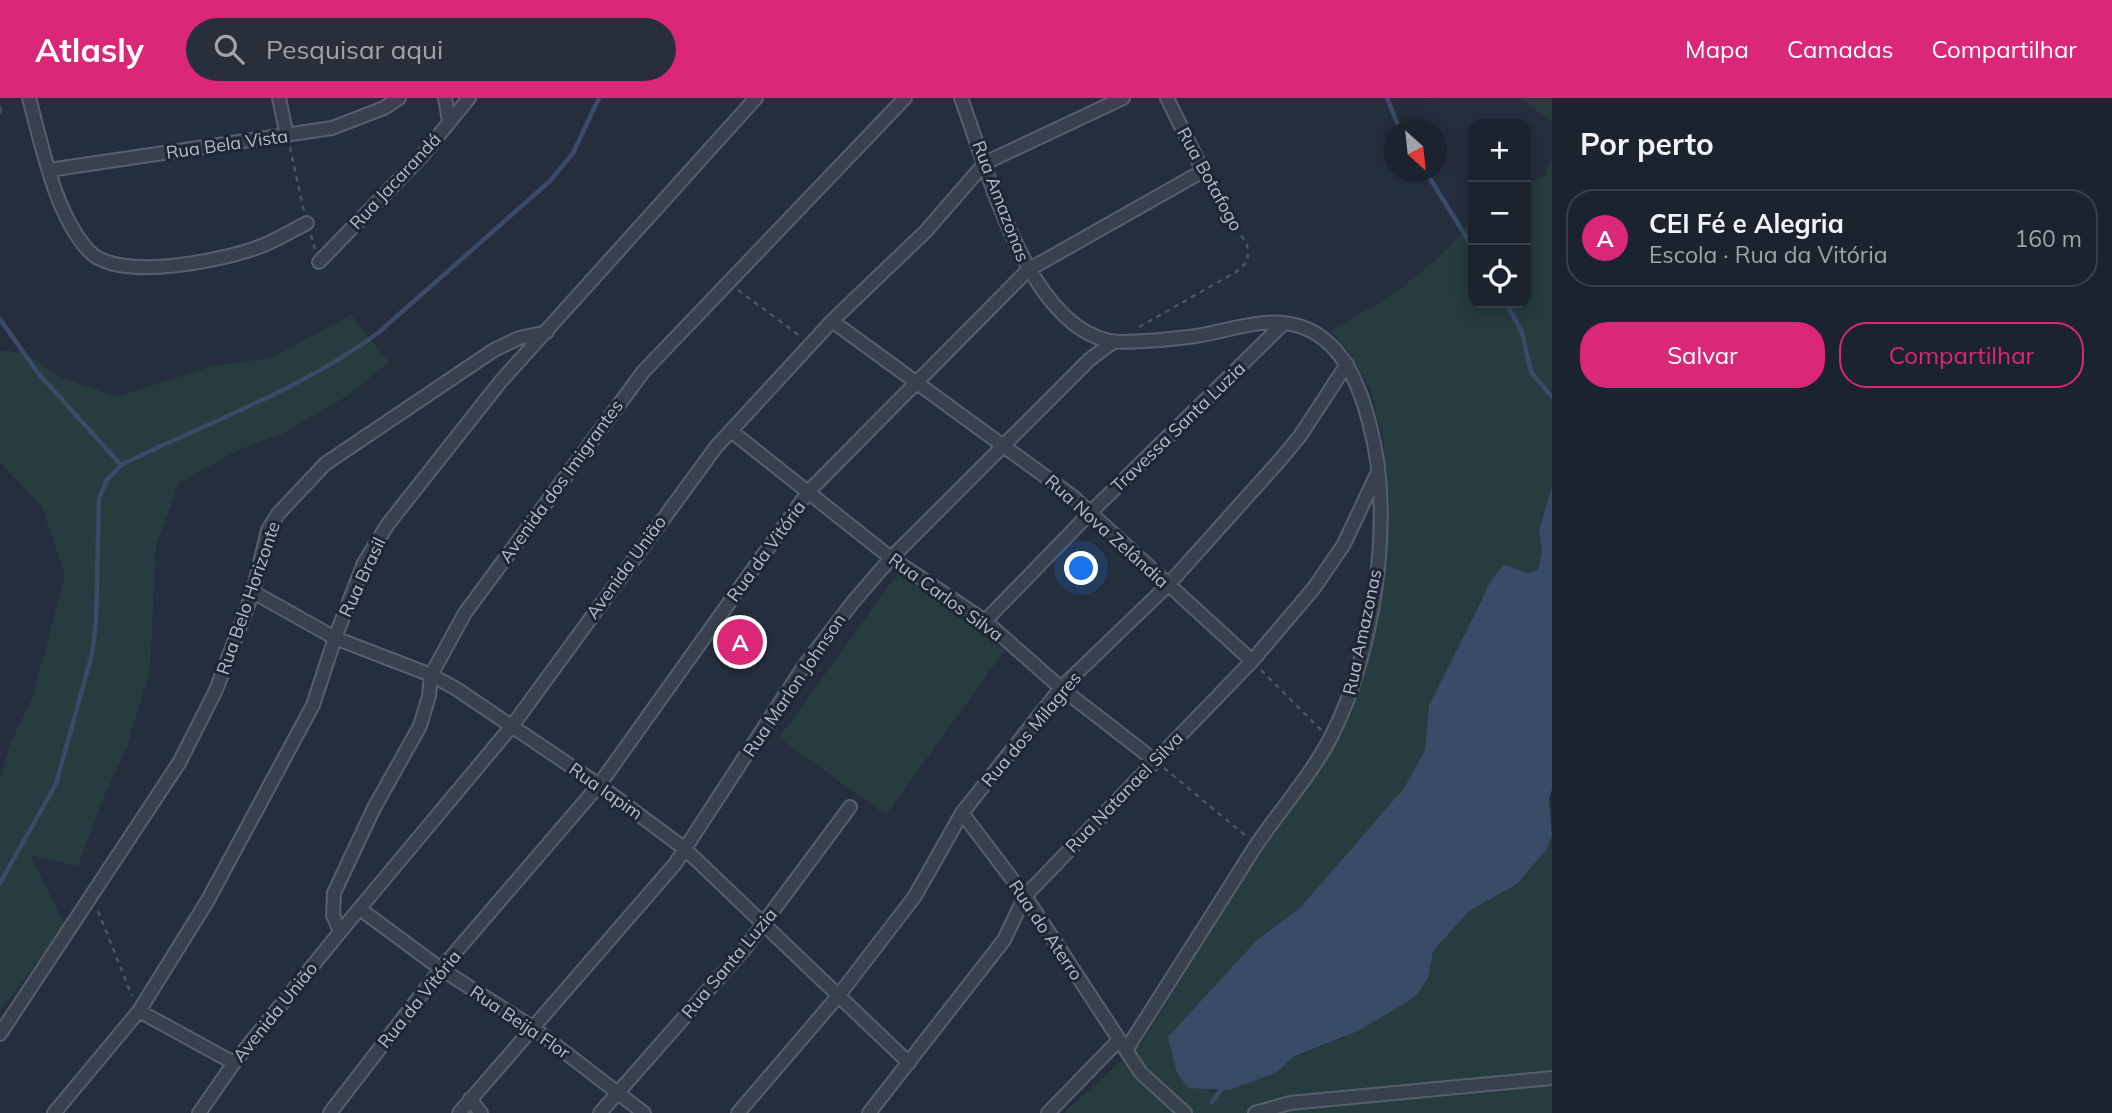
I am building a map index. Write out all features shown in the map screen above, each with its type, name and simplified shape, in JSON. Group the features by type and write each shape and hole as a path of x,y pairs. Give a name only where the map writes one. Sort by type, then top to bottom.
{"street":[{"path":"29,98 61,204 83,245 97,259 118,266 157,266 237,253 264,244 307,223"},
{"path":"279,98 287,136"},
{"name":"Rua Bela Vista","path":"49,170 287,136 360,118 399,98"},
{"path":"445,98 449,121"},
{"name":"Rua Jacarandá","path":"319,262 422,156 469,98"},
{"name":"Rua Brasil","path":"54,1113 139,1011 208,900 313,705 364,563 388,524 501,382 756,98"},
{"name":"Avenida dos Imigrantes","path":"340,932 332,915 334,893 374,807 420,726 429,696 431,675 465,613 623,397 727,282 905,98"},
{"name":"Rua Amazonas","path":"961,98 1028,270 1065,316 1089,334 1114,342 1189,337 1260,322 1300,326 1332,346 1347,364 1366,410 1378,472 1380,544 1371,608 1345,706 1330,739 1122,1045"},
{"name":"Avenida União","path":"199,1113 234,1063 512,726 658,523 731,431 832,321 926,231 985,163 1123,98"},
{"name":"Rua Botafogo","path":"1167,98 1203,171"},
{"name":"Rua da Vitória","path":"330,1113 441,970 599,785 808,491 1028,270 1203,171"},
{"name":"Rua Nova Zelândia","path":"832,321 1091,512 1252,661"},
{"name":"Travessa Santa Luzia","path":"985,621 1091,512 1283,324"},
{"name":"Rua Belo Horizonte","path":"0,1034 178,763 216,690 253,592 268,530 307,479 494,350 519,338 547,332"},
{"name":"Rua Marlon Johnson","path":"460,1113 532,1027 653,892 685,849 829,631 891,558 1089,360 1114,342"},
{"name":"Rua dos Milagres","path":"738,1113 839,995 915,896 962,813 1061,688 1168,586 1300,436 1347,364"},
{"name":"Rua Carlos Silva","path":"731,431 891,558 985,621 1061,688 1154,760"},
{"name":"Rua Natanael Silva","path":"869,1113 1004,940 1025,897 1252,661 1332,566 1378,472"},
{"name":"Rua Iapim","path":"253,592 335,638 431,675 599,785 685,849 909,1063"},
{"name":"Rua Santa Luzia","path":"600,1113 716,982 764,923 850,807"},
{"name":"Rua do Aterro","path":"962,813 1025,897 1122,1045"},
{"name":"Rua Beija Flor","path":"360,909 441,970 532,1027 644,1113"},
{"path":"139,1011 234,1063"},
{"path":"1048,1113 1122,1045 1154,1088 1185,1113"},
{"path":"1255,1113 1290,1103 1552,1078"},
{"path":"470,1099 481,1113"}],"path":[{"path":"287,136 319,262"},
{"name":"Rua Botafogo","path":"1136,329 1237,272 1248,261 1247,245 1203,171"},
{"path":"727,282 811,344"},
{"path":"1252,661 1330,739"},
{"path":"1154,760 1257,845"},
{"path":"92,895 139,1011"}],"green space":[{"path":"1520,98 1552,98 1552,122"},
{"path":"1552,157 1552,486 1539,531 1542,552 1538,569 1529,573 1515,567 1482,597 1429,705 1425,750 1404,788 1300,908 1257,940 1183,1022 1209,1092 1228,1090 1277,1072 1285,1061 1343,1038 1415,997 1433,951 1469,911 1517,884 1546,850 1552,836 1552,1113 1064,1113 1143,1041 1244,877 1310,782 1354,687 1385,519 1384,443 1370,388 1346,348 1330,330 1368,310 1431,264 1449,247 1468,222 1468,308 1531,308 1531,182 1545,176"},
{"path":"351,315 389,362 347,396 284,433 238,450 179,483 156,545 150,670 127,747 101,803 78,866 30,855 65,925 0,1011 0,779 11,742 32,699 65,575 41,505 0,463 0,350 25,354 62,378 117,397 212,366 271,358"},
{"path":"898,573 1005,650 886,815 779,738"}],"water":[{"path":"1552,486 1552,789 1549,798 1552,836 1546,850 1517,884 1469,911 1433,951 1428,978 1415,997 1358,1031 1293,1057 1277,1072 1228,1090 1188,1088 1177,1073 1168,1037 1257,940 1300,908 1404,788 1425,750 1429,705 1492,579 1504,565 1529,573 1538,569 1542,552 1539,531"}],"waterway":[{"path":"0,883 56,784 92,654 96,622 99,498 107,480 121,465 285,389 378,333 550,181 573,153 599,98"},
{"path":"1387,98 1396,119"},
{"path":"1432,182 1471,245"},
{"path":"1509,308 1522,332 1531,372 1552,397"},
{"path":"0,319 38,373 121,465"},
{"path":"1212,1102 1223,1087"}],"place":[{"name":"CEI Fé e Alegria","path":"740,642"}]}
